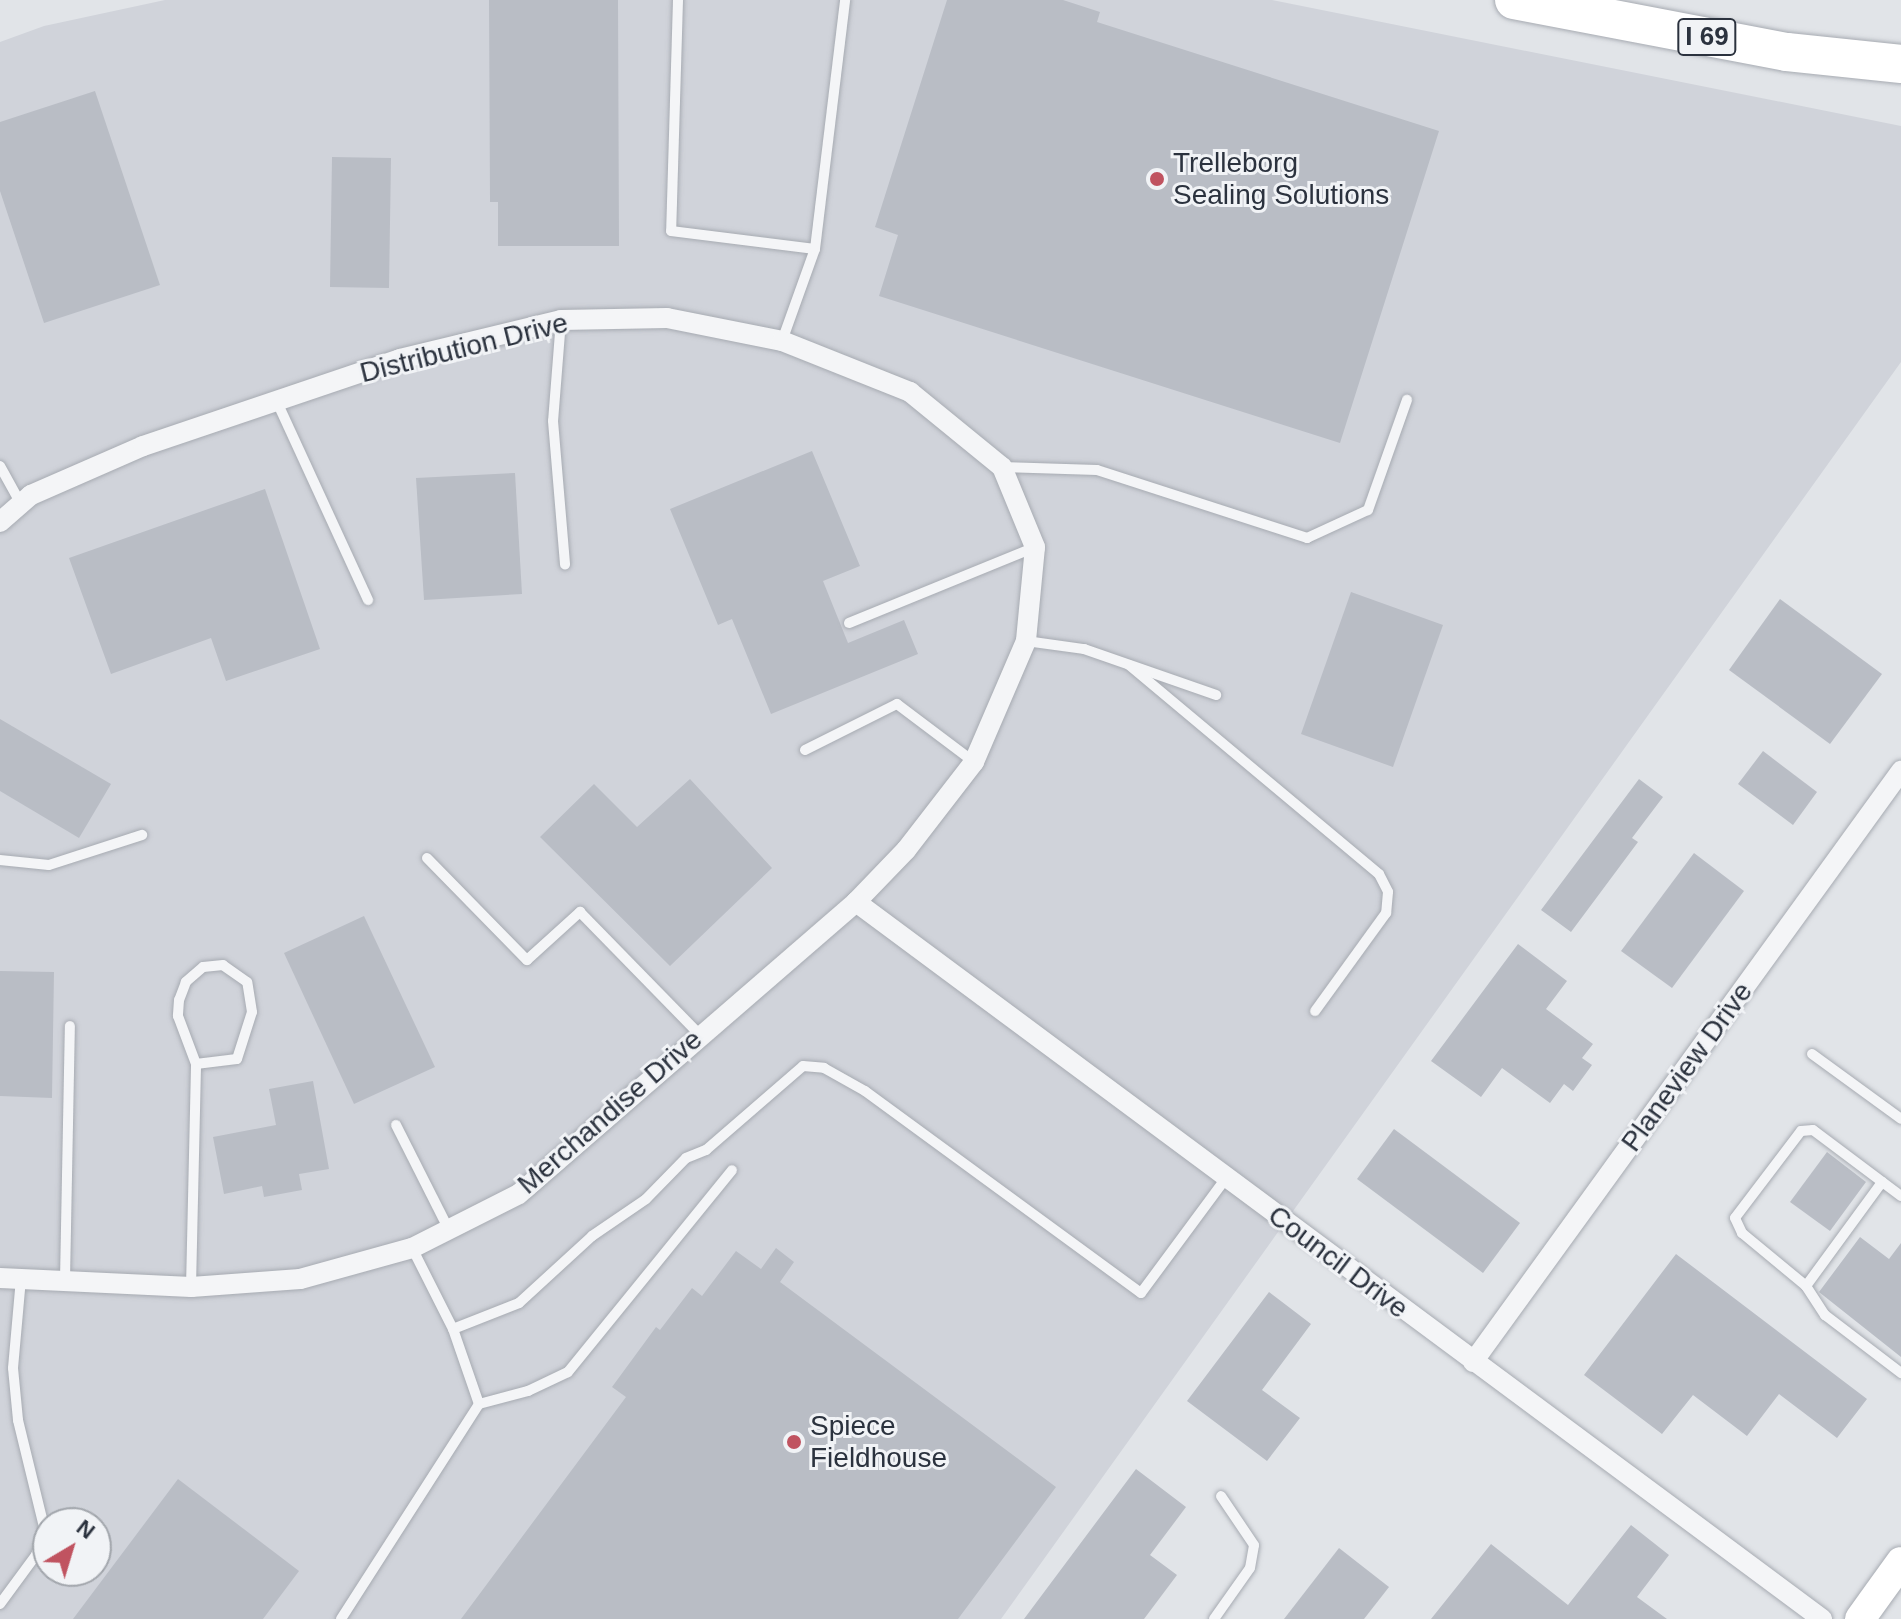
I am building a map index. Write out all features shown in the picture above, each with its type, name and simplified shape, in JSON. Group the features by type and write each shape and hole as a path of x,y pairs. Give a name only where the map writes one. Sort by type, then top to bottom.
{"highway":[{"name":"I 69","path":"1514,0 1787,52 1901,64"}],"street":[{"name":"Distribution Drive","path":"0,522 21,504 143,446 400,359 561,320 667,318 782,341 910,392 1002,467 1035,547 1026,641 974,762 906,850 856,902"},
{"name":"Planeview Drive","path":"1473,1362 1901,771"},
{"name":"Merchandise Drive","path":"10,1278 191,1287 300,1279 412,1248 450,1232 519,1194 699,1034 856,902"},
{"name":"Council Drive","path":"856,902 1822,1619"},
{"path":"1860,1619 1901,1562"}],"lane":[{"path":"678,0 671,231 815,249"},
{"path":"782,341 815,249 845,0"},
{"path":"561,320 553,421 565,565"},
{"path":"1002,467 1097,470 1307,538 1368,510 1407,400"},
{"path":"277,402 368,600"},
{"path":"0,466 21,504"},
{"path":"849,623 1035,547"},
{"path":"1026,641 1084,649 1216,695"},
{"path":"1129,665 1379,874 1388,892 1386,913 1315,1011"},
{"path":"805,750 897,704 974,762"},
{"path":"0,860 49,865 142,835"},
{"path":"427,858 527,960 580,912 699,1034"},
{"path":"191,1287 196,1064 178,1016 179,1000 186,982 203,967 223,965 240,973 252,995 248,1037 237,1059 196,1064"},
{"path":"65,1280 70,1026"},
{"path":"1812,1054 1901,1119"},
{"path":"453,1329 519,1303 592,1236 646,1199 686,1158 706,1150 784,1078 803,1066 824,1068 865,1091 1141,1293 1226,1178"},
{"path":"396,1125 450,1232"},
{"path":"1901,1196 1813,1130 1801,1131 1735,1218 1742,1233 1806,1286 1825,1315 1901,1373"},
{"path":"341,1619 479,1404 528,1391 568,1372 732,1170"},
{"path":"1806,1286 1882,1182"},
{"path":"412,1248 453,1329 479,1404"},
{"path":"0,1604 36,1555 45,1531 18,1420 10,1278"},
{"path":"1214,1619 1250,1568 1254,1545 1221,1496"}],"shaded area":[{"path":"165,0 1272,0 1901,126 1901,362 1001,1619 0,1619 0,42 44,26"}],"building":[{"path":"489,0 618,0 619,246 498,246 498,202 490,202"},
{"name":"Trelleborg Sealing Solutions","path":"947,0 1063,0 1100,12 1097,22 1439,131 1340,443 879,296 898,235 875,227"},
{"path":"95,91 160,285 44,323 0,191 0,122"},
{"path":"332,157 391,158 389,288 330,287"},
{"path":"812,451 860,566 823,581 848,643 904,620 918,654 771,714 732,619 718,625 670,509"},
{"path":"515,473 522,594 424,600 416,478"},
{"path":"265,489 320,649 226,681 211,638 111,674 69,558"},
{"path":"1351,592 1443,625 1393,767 1301,734"},
{"path":"1780,599 1882,674 1830,744 1729,670"},
{"path":"0,719 111,784 79,838 0,791"},
{"path":"1763,751 1817,792 1793,825 1738,784"},
{"path":"690,779 772,868 670,966 540,837 594,784 637,827"},
{"path":"1639,779 1663,797 1632,838 1638,842 1571,932 1541,910"},
{"path":"1694,853 1744,891 1672,988 1621,951"},
{"path":"364,916 435,1067 354,1104 284,953"},
{"path":"1518,944 1567,981 1546,1009 1593,1044 1582,1058 1592,1065 1573,1091 1564,1084 1550,1103 1502,1068 1481,1097 1431,1061"},
{"path":"0,971 54,972 52,1098 0,1096"},
{"path":"313,1081 329,1169 299,1174 302,1190 264,1197 262,1186 224,1194 213,1137 276,1125 269,1089"},
{"path":"1394,1129 1520,1223 1483,1273 1357,1179"},
{"path":"1827,1152 1866,1182 1830,1231 1790,1202"},
{"path":"1860,1237 1889,1259 1901,1243 1901,1357 1819,1292"},
{"name":"Spiece Fieldhouse","path":"776,1248 794,1262 780,1282 1056,1487 958,1619 461,1619 626,1397 612,1387 656,1327 660,1330 692,1288 702,1296 736,1251 761,1269"},
{"path":"1676,1254 1867,1399 1837,1438 1779,1394 1747,1436 1693,1395 1662,1434 1584,1375"},
{"path":"1269,1292 1311,1324 1262,1390 1300,1418 1267,1461 1187,1401"},
{"path":"1136,1469 1186,1507 1150,1555 1177,1575 1144,1619 1024,1619"},
{"path":"178,1479 299,1571 263,1619 73,1619 97,1587 112,1587 112,1567"},
{"path":"1631,1525 1669,1555 1637,1597 1667,1619 1431,1619 1491,1544 1568,1605"},
{"path":"1339,1548 1389,1587 1364,1619 1284,1619"}],"place":[{"name":"Trelleborg Sealing Solutions","path":"1157,179"},
{"name":"Spiece Fieldhouse","path":"794,1442"}]}
